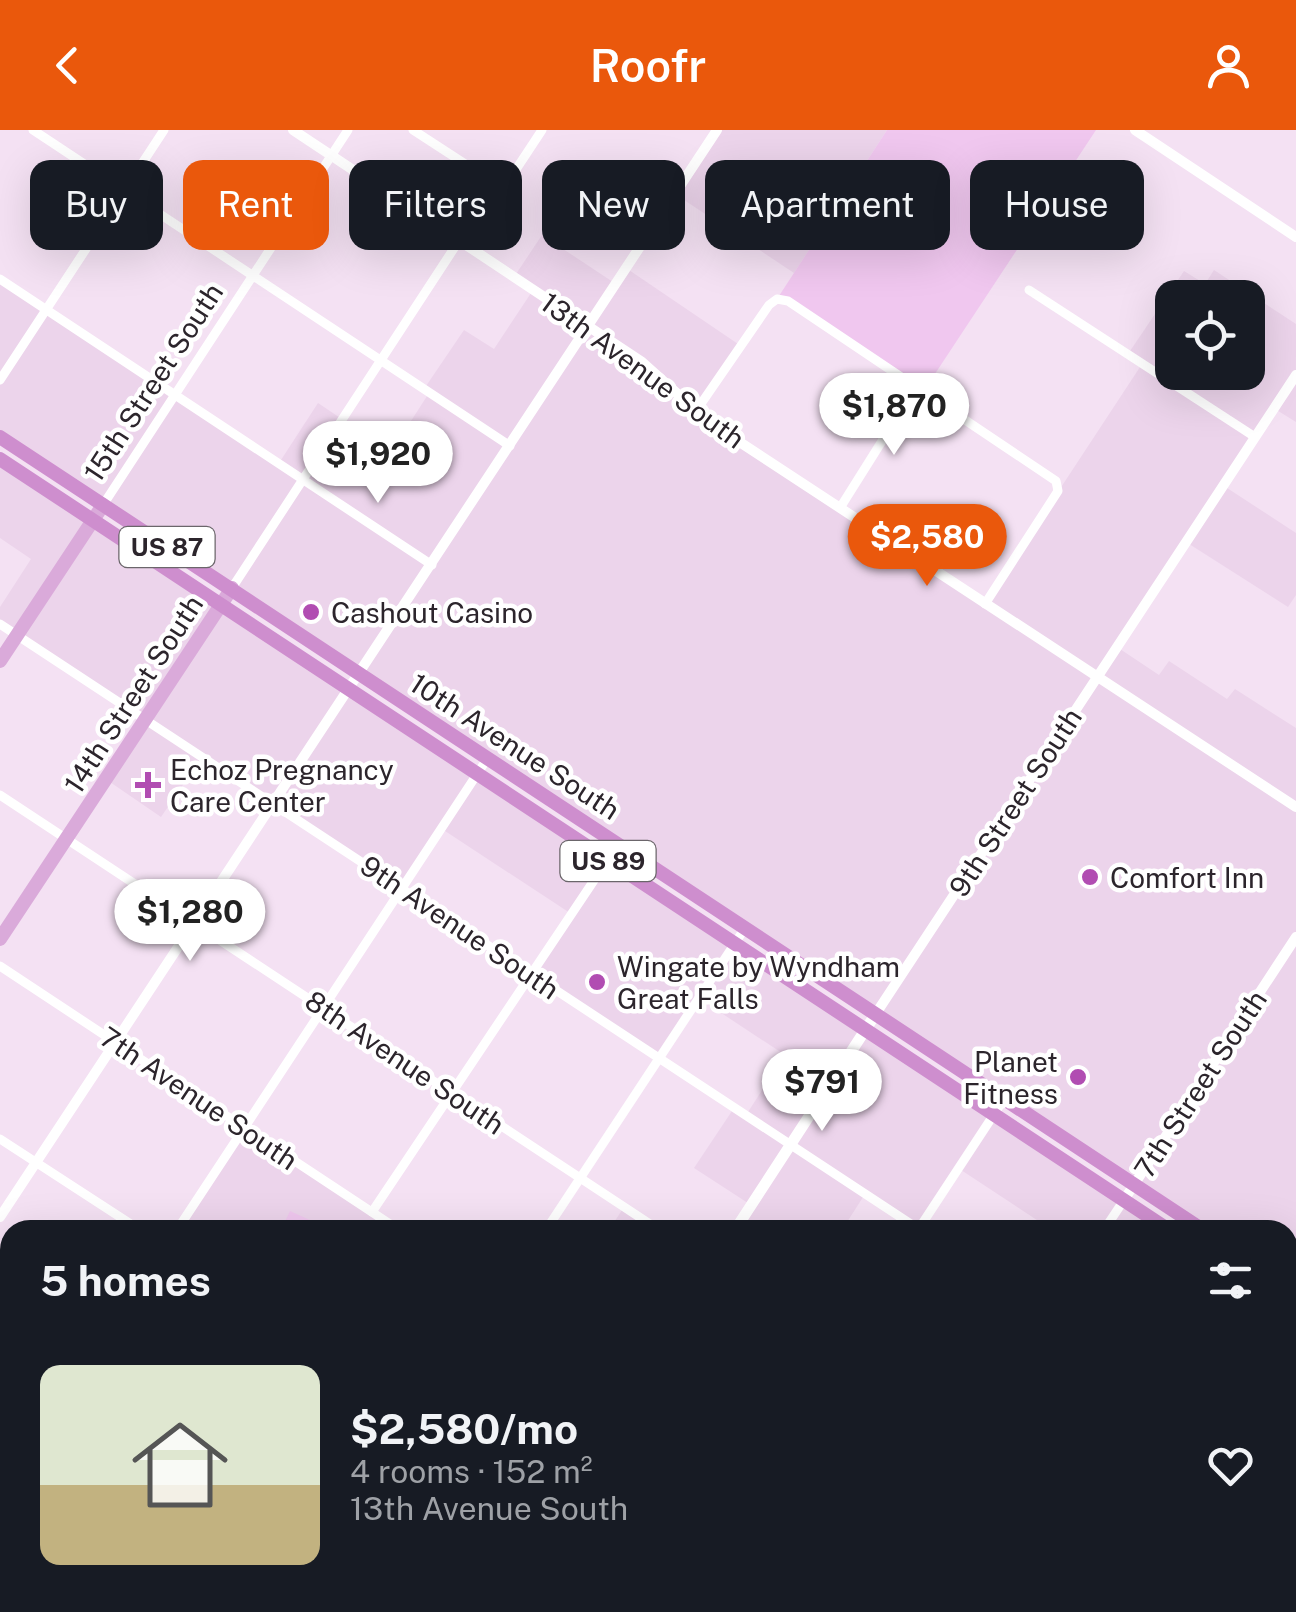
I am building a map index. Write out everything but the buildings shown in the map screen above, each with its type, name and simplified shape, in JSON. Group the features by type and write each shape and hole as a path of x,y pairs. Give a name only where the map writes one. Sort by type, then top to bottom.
{"highway":[{"name":"10th Avenue South","path":"0,437 1187,1220"},
{"name":"10th Avenue South","path":"0,459 1155,1220"}],"main road":[{"name":"15th Street South","path":"0,661 103,505"},
{"name":"14th Street South","path":"0,939 232,588"},
{"name":"9th Street South","path":"742,1220 874,1015"}],"street":[{"path":"34,130 80,160"},
{"path":"144,160 164,130"},
{"name":"13th Avenue South","path":"292,130 349,168"},
{"name":"15th Street South","path":"103,505 348,130"},
{"path":"413,130 459,160"},
{"name":"14th Street South","path":"522,160 542,130"},
{"path":"0,1217 718,130"},
{"path":"1135,130 1296,237"},
{"path":"163,215 510,446"},
{"path":"0,380 85,250"},
{"name":"14th Street South","path":"232,588 454,250"},
{"name":"13th Avenue South","path":"474,250 642,362 696,412 1296,807"},
{"path":"0,278 432,566"},
{"path":"1029,290 1255,437"},
{"path":"696,412 769,305 777,300 788,301 1056,482 1058,491 985,604"},
{"name":"9th Street South","path":"874,1015 1296,374"},
{"path":"840,508 916,387"},
{"name":"9th Avenue South","path":"0,624 904,1220"},
{"path":"184,1220 487,759"},
{"name":"8th Avenue South","path":"0,795 644,1220"},
{"path":"372,1212 618,843"},
{"path":"553,1220 746,928"},
{"name":"7th Street South","path":"1111,1220 1296,938"},
{"name":"7th Avenue South","path":"0,966 384,1220"},
{"path":"925,1220 1004,1100"},
{"path":"0,1139 124,1220"}],"shaded area":[{"path":"717,130 887,130 867,160 705,160 705,214 685,201 685,179"},
{"path":"887,130 1096,130 1076,160 970,160 970,250 1017,250 923,392 789,301 777,299 809,250 950,250 950,160 867,160"},
{"path":"542,235 542,250 565,250 616,284 626,268 741,346 697,411 985,603 1142,364 1128,354 1155,314 1155,390 1265,390 1265,304 1296,324 1296,422 1275,409 1224,486 1296,533 1296,595 1288,607 1186,542 1117,647 1159,675 1169,661 1227,699 1235,689 1296,728 1296,1220 1188,1220 0,437 0,279 279,463 318,403 391,452 429,393 424,389 464,330 494,349 533,290 514,277"},
{"path":"759,250 809,250 794,273"},
{"path":"1214,270 1229,280 1208,280"},
{"path":"1184,271 1199,280 1178,280"},
{"path":"0,459 1155,1220 1037,1220 958,1168 924,1220 904,1220 865,1194 848,1220 741,1220 751,1205 694,1168 734,1108 746,1115 785,1055 700,999 659,1060 530,974 570,913 442,829 402,889 202,757 161,817 107,780 145,719 0,624 0,607 31,559 0,538"},
{"path":"244,1128 384,1220 184,1220"},
{"path":"624,1207 644,1220 616,1220"},
{"path":"290,1211 310,1220 286,1220"}],"place":[{"name":"Cashout Casino","path":"311,612"},
{"name":"Echoz Pregnancy Care Center","path":"148,785"},
{"name":"Comfort Inn","path":"1090,877"},
{"name":"Wingate by Wyndham Great Falls","path":"597,982"},
{"name":"Planet Fitness","path":"1078,1077"}]}
